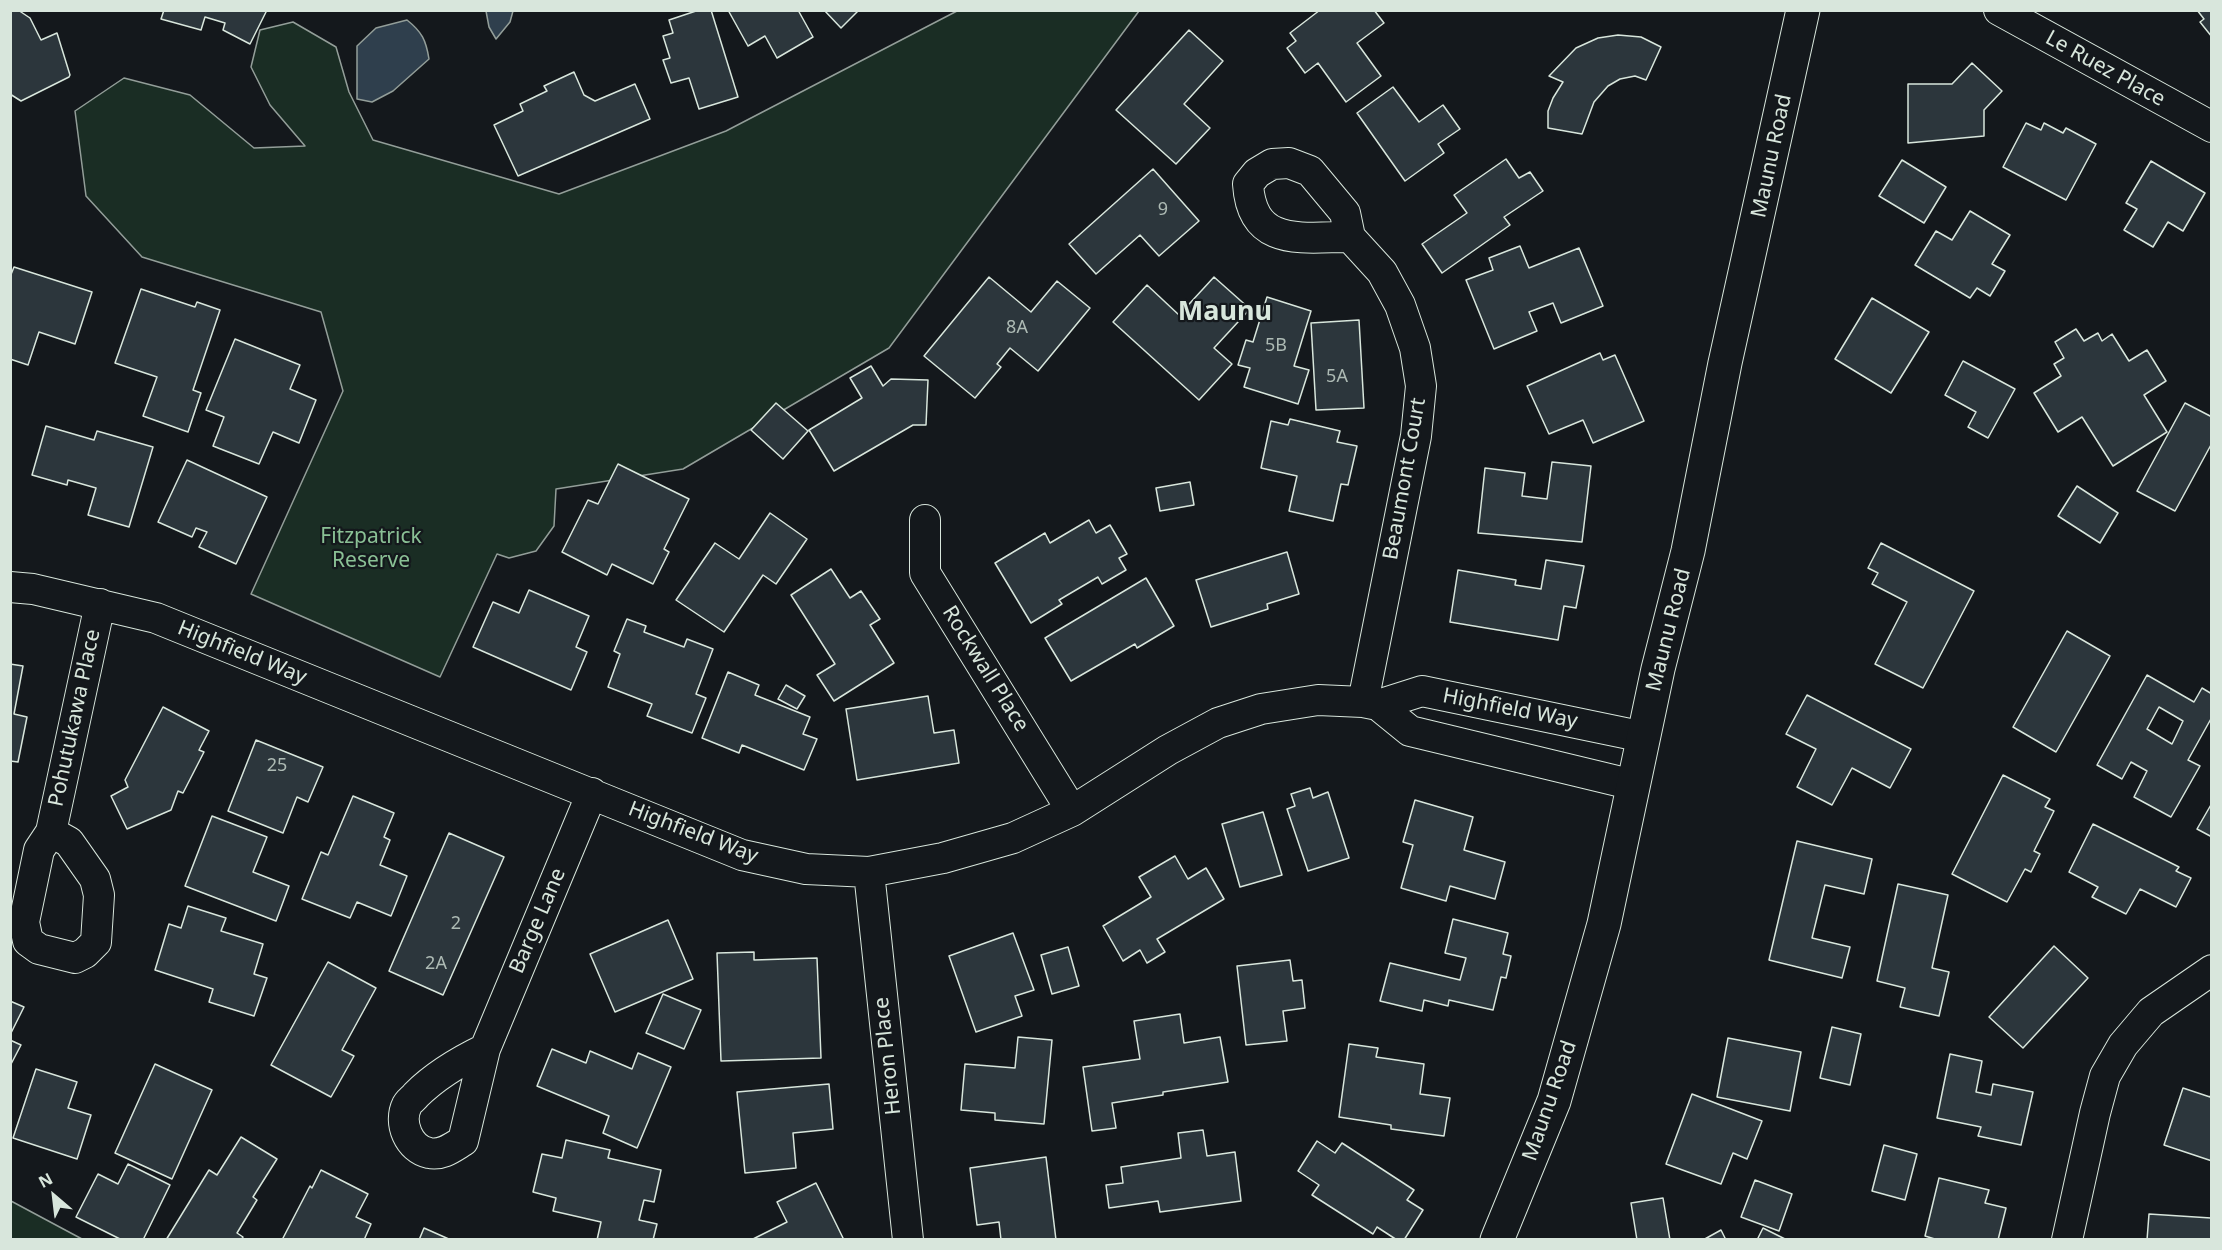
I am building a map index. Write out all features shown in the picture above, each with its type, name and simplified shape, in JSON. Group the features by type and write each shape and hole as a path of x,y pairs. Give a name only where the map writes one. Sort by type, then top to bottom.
{"main road":[{"name":"Maunu Road","path":"1497,1239 1554,1101 1604,924 1658,669 1688,551 1725,363 1803,10"}],"street":[{"name":"Le Ruez Place","path":"1999,10 2211,127"},
{"name":"Beaumont Court","path":"1350,237 1382,272 1400,305 1415,348 1421,386 1416,436 1370,703"},
{"name":"Rockwall Place","path":"925,520 925,573 1072,811"},
{"name":"Highfield Way","path":"10,587 33,589 156,618 742,855 806,869 869,872 944,858 1013,838 1072,811 1168,750 1218,723 1261,710 1318,700 1370,703 1422,691 1644,737"},
{"name":"Pohutukawa Place","path":"51,832 100,604"},
{"name":"Highfield Way","path":"1370,703 1410,731 1634,785"},
{"name":"Barge Lane","path":"485,1049 592,793"},
{"name":"Heron Place","path":"869,872 908,1239"},
{"path":"2067,1239 2105,1076 2123,1045 2151,1012 2211,970"}],"green space":[{"name":"Fitzpatrick Reserve","path":"957,11 1139,11 889,348 683,469 556,489 554,526 536,551 509,558 497,554 440,677 251,594 343,391 321,312 142,257 86,196 75,111 124,78 190,95 254,148 305,146 270,105 251,67 260,30 293,22 336,47 349,92 373,140 559,194 726,131"},
{"path":"11,1201 82,1239 11,1239"}],"water":[{"path":"486,11 513,11 510,22 496,39 489,27"},
{"path":"407,20 422,37 429,59 393,91 372,102 357,99 357,46 376,28"}],"building":[{"path":"10,10 18,10 30,18 41,40 57,33 70,75 21,101 10,94"},
{"path":"164,10 267,10 250,44 223,30 225,23 205,17 201,30 161,19"},
{"path":"699,10 711,10 738,97 699,109 689,78 671,83 663,60 670,58 663,36 673,33 669,20"},
{"path":"728,10 798,10 813,37 777,58 765,36 748,46"},
{"path":"824,10 859,10 841,28"},
{"path":"1320,10 1374,10 1384,23 1357,43 1381,76 1346,102 1318,63 1305,73 1287,48 1296,41 1290,33"},
{"path":"2197,10 2212,10 2212,37 2200,22 2204,19"},
{"path":"1189,30 1223,61 1184,104 1210,128 1176,164 1116,110"},
{"path":"1618,35 1641,37 1661,47 1646,80 1635,76 1620,79 1608,86 1594,102 1582,134 1548,128 1548,111 1563,82 1549,76 1576,48 1598,38"},
{"path":"1972,63 2002,91 1984,110 1984,136 1908,143 1908,84 1952,84"},
{"path":"574,72 584,95 595,101 635,84 650,119 518,176 494,125 523,111 520,104 547,91 544,86"},
{"path":"1393,87 1419,122 1443,105 1460,129 1438,144 1444,153 1405,181 1357,113"},
{"path":"2026,123 2041,130 2044,123 2063,133 2066,128 2096,144 2066,200 2003,167"},
{"path":"1506,159 1519,178 1530,172 1543,191 1504,217 1510,225 1442,273 1422,244 1467,213 1454,195"},
{"path":"1902,160 1946,187 1924,223 1879,196"},
{"path":"2151,161 2205,193 2183,231 2168,222 2153,247 2124,230 2137,209 2126,203"},
{"path":"1153,169 1199,221 1159,256 1140,235 1096,274 1069,244"},
{"path":"1970,211 2010,235 1992,264 2005,271 1990,296 1977,288 1970,298 1915,265 1936,231 1952,240"},
{"path":"1520,246 1529,268 1579,248 1603,306 1561,323 1553,303 1529,312 1537,331 1494,349 1466,280 1493,270 1489,258"},
{"path":"14,267 92,292 75,344 39,332 28,365 10,359 10,277"},
{"path":"989,277 1031,312 1057,281 1090,308 1038,371 1010,348 997,364 1001,367 975,398 924,356"},
{"path":"1214,277 1250,309 1214,348 1232,364 1199,400 1113,322 1147,285 1179,315"},
{"path":"141,289 195,307 197,302 220,310 193,390 201,393 188,432 143,416 157,377 115,363"},
{"path":"1267,297 1311,311 1294,366 1309,370 1298,404 1244,387 1250,368 1238,365 1246,340 1253,342"},
{"path":"1872,298 1929,332 1891,393 1835,359"},
{"path":"1359,320 1364,408 1316,410 1311,323"},
{"path":"2076,329 2084,341 2098,333 2102,341 2112,334 2129,361 2147,350 2166,381 2144,395 2167,432 2113,466 2082,417 2058,432 2034,393 2061,376 2054,364 2064,358 2055,342"},
{"path":"235,339 300,365 290,389 316,400 299,443 273,432 259,464 213,446 224,417 206,410"},
{"path":"1600,353 1603,360 1615,355 1644,421 1593,443 1583,420 1549,434 1527,386"},
{"path":"1963,361 2015,389 1988,438 1968,427 1976,412 1945,395"},
{"path":"871,366 883,386 891,379 928,380 926,425 913,425 834,471 809,430 862,398 850,378"},
{"path":"776,403 808,431 783,459 751,430"},
{"path":"2185,403 2212,417 2212,443 2175,511 2137,491"},
{"path":"1290,419 1340,431 1337,442 1357,446 1348,485 1341,484 1333,521 1289,511 1297,476 1261,468 1271,421 1288,425"},
{"path":"46,426 94,440 97,431 153,447 129,527 88,515 96,488 68,480 67,485 32,475"},
{"path":"187,460 267,497 236,564 199,547 207,532 196,528 192,537 158,522"},
{"path":"1552,462 1591,466 1582,542 1478,533 1485,468 1525,473 1522,496 1547,499"},
{"path":"618,464 689,499 664,549 669,552 653,584 612,564 607,575 562,552 588,500 598,504"},
{"path":"1190,482 1194,505 1160,511 1156,488"},
{"path":"2077,486 2118,513 2100,543 2058,516"},
{"path":"770,513 807,539 776,584 763,575 724,632 676,600 715,543 739,559"},
{"path":"1089,520 1096,533 1110,525 1127,554 1119,558 1126,570 1102,584 1098,577 1059,600 1062,604 1031,623 995,563 1045,533 1050,543"},
{"path":"1881,543 1974,591 1923,688 1875,664 1907,602 1872,584 1878,573 1868,568"},
{"path":"1287,552 1299,594 1267,604 1268,609 1211,627 1196,580"},
{"path":"1546,560 1584,566 1576,608 1564,606 1558,640 1450,622 1458,570 1516,580 1515,585 1541,589"},
{"path":"831,569 850,598 861,591 880,619 870,625 894,663 834,701 817,675 835,664 791,595"},
{"path":"1146,578 1174,626 1137,648 1135,644 1071,681 1045,638"},
{"path":"529,590 589,616 576,647 587,652 571,690 473,647 493,602 519,613"},
{"path":"627,619 646,626 644,632 684,647 687,639 713,649 696,694 706,698 692,733 647,716 652,704 608,687 620,654 614,651"},
{"path":"2067,631 2110,656 2056,752 2013,727"},
{"path":"10,664 23,666 14,714 27,717 18,762 10,761"},
{"path":"728,672 759,685 755,695 810,717 803,734 817,739 804,770 742,745 739,753 702,738"},
{"path":"2147,675 2194,702 2202,688 2212,694 2212,717 2188,760 2200,766 2171,817 2134,797 2147,771 2131,762 2122,779 2097,765","holes":["2159,707 2183,721 2172,744 2147,729"]},
{"path":"786,685 805,696 797,709 778,699"},
{"path":"1807,695 1911,749 1890,788 1852,768 1832,805 1797,787 1816,749 1786,734"},
{"path":"928,696 934,733 954,730 959,763 857,780 846,709"},
{"path":"163,707 209,731 199,750 204,752 183,793 178,791 171,810 127,829 111,796 128,787 125,780"},
{"path":"256,740 323,767 308,802 297,797 283,833 228,811"},
{"path":"2003,775 2050,799 2045,807 2054,811 2034,851 2040,854 2031,872 2025,869 2007,902 1952,874"},
{"path":"1310,788 1313,798 1328,792 1349,858 1308,871 1287,809 1295,806 1291,794"},
{"path":"353,796 394,813 384,837 390,840 380,865 407,876 391,916 357,902 350,918 302,899 321,852 328,855"},
{"path":"1415,800 1473,817 1464,850 1505,862 1495,899 1450,886 1446,901 1401,888 1413,845 1403,842"},
{"path":"2212,803 2212,837 2197,829"},
{"path":"1263,812 1282,875 1240,887 1222,824"},
{"path":"212,816 267,837 253,872 289,886 276,921 185,886"},
{"path":"2093,824 2179,867 2176,871 2191,878 2176,907 2140,889 2126,914 2092,897 2098,887 2069,872"},
{"path":"449,833 504,857 443,995 389,971"},
{"path":"1797,841 1872,859 1864,894 1825,885 1812,938 1850,947 1842,978 1769,960"},
{"path":"1175,856 1188,879 1206,868 1224,899 1157,939 1165,952 1147,963 1140,950 1123,961 1103,926 1151,897 1139,877"},
{"path":"1898,884 1948,895 1932,968 1949,972 1939,1016 1900,1007 1905,988 1877,981"},
{"path":"188,906 226,918 221,931 263,944 254,974 267,978 254,1016 209,1002 213,989 155,970 169,924 181,928"},
{"path":"1453,919 1508,933 1503,954 1511,956 1506,978 1501,977 1493,1010 1449,1000 1448,1006 1424,1000 1422,1011 1380,1001 1390,963 1460,980 1466,958 1445,953"},
{"path":"668,920 693,979 615,1012 590,954"},
{"path":"1013,933 1034,990 1015,996 1022,1016 976,1032 949,956"},
{"path":"2054,946 2088,978 2023,1048 1989,1017"},
{"path":"1068,947 1079,986 1052,994 1041,955"},
{"path":"754,952 754,960 817,958 821,1058 721,1061 717,953"},
{"path":"1290,960 1293,981 1302,980 1305,1008 1283,1011 1287,1041 1246,1045 1237,966"},
{"path":"328,962 376,988 342,1050 354,1056 331,1097 271,1065"},
{"path":"663,994 701,1010 684,1049 646,1033"},
{"path":"10,1001 24,1007 10,1035"},
{"path":"1180,1014 1184,1043 1220,1037 1228,1082 1112,1103 1116,1128 1092,1131 1083,1067 1140,1059 1134,1021"},
{"path":"1832,1027 1861,1034 1850,1085 1820,1078"},
{"path":"1018,1037 1052,1040 1044,1124 995,1120 995,1113 961,1110 965,1064 1015,1068"},
{"path":"1728,1038 1801,1052 1790,1111 1717,1097"},
{"path":"10,1040 21,1045 10,1066"},
{"path":"1349,1044 1378,1048 1376,1057 1424,1064 1420,1094 1450,1098 1444,1136 1391,1129 1391,1125 1339,1117"},
{"path":"552,1049 586,1063 590,1051 632,1069 638,1053 671,1067 637,1148 603,1133 609,1116 537,1086"},
{"path":"1950,1054 1982,1061 1976,1092 1991,1095 1993,1084 2033,1092 2021,1145 1978,1136 1981,1127 1937,1118"},
{"path":"155,1064 212,1090 172,1179 115,1153"},
{"path":"36,1069 77,1082 68,1108 91,1115 77,1159 13,1138"},
{"path":"829,1084 833,1129 793,1133 796,1168 745,1173 737,1092"},
{"path":"2183,1088 2210,1097 2212,1092 2212,1161 2164,1145"},
{"path":"1692,1094 1762,1121 1747,1159 1733,1153 1721,1184 1666,1164"},
{"path":"1203,1130 1207,1156 1235,1152 1241,1201 1160,1212 1158,1201 1109,1208 1106,1185 1123,1183 1121,1167 1181,1158 1178,1133"},
{"path":"241,1137 277,1159 253,1197 257,1200 237,1233 243,1237 241,1240 166,1240 209,1170 217,1175"},
{"path":"566,1140 610,1150 608,1158 661,1170 654,1202 644,1200 639,1220 657,1224 653,1240 597,1240 601,1222 553,1211 556,1198 533,1192 542,1154 562,1158"},
{"path":"1317,1141 1335,1153 1342,1143 1414,1190 1407,1200 1423,1210 1404,1240 1397,1240 1377,1227 1373,1234 1312,1195 1319,1185 1298,1171"},
{"path":"1884,1145 1917,1154 1905,1200 1872,1191"},
{"path":"1046,1157 1056,1240 1001,1240 999,1222 977,1225 970,1168"},
{"path":"128,1164 170,1185 143,1240 122,1240 76,1217 98,1174 118,1184"},
{"path":"321,1170 368,1194 356,1217 371,1224 364,1240 282,1240 310,1186 312,1188"},
{"path":"1939,1178 1989,1190 1985,1203 2006,1208 1998,1240 1938,1240 1925,1236"},
{"path":"1755,1180 1792,1194 1779,1231 1741,1217"},
{"path":"816,1183 844,1240 751,1240 787,1222 777,1202"},
{"path":"1663,1198 1670,1240 1637,1240 1631,1203"},
{"path":"2149,1214 2211,1218 2212,1240 2147,1240"},
{"path":"424,1228 451,1240 419,1240"},
{"path":"1763,1228 1787,1240 1757,1240"},
{"path":"1721,1230 1726,1240 1703,1240"}],"district":[{"name":"Maunu","path":"1225,312"}]}
